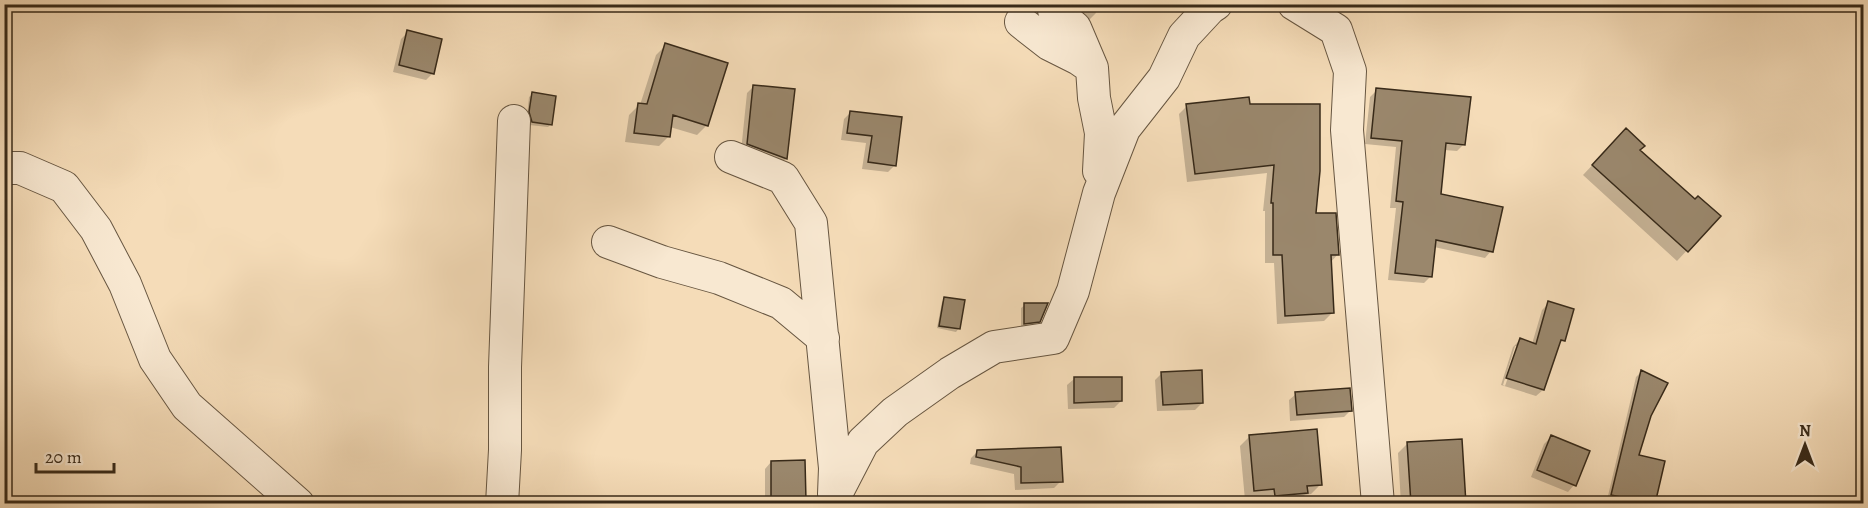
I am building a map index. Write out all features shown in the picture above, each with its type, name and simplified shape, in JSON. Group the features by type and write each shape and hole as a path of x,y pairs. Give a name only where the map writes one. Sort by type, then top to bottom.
{"street":[{"path":"1053,4 1054,10 1076,28 1092,68 1094,98 1101,133 1099,193"},
{"path":"834,501 863,442 895,412 950,373 994,347 1053,339 1073,291 1099,193 1124,129 1164,78 1184,36 1216,4"},
{"path":"1294,4 1336,30 1350,71 1347,130 1378,504"},
{"path":"1021,22 1049,44 1092,68"},
{"path":"502,504 514,121"},
{"path":"731,157 783,178 811,223 835,468 834,501"},
{"path":"4,168 20,168 64,188 96,229 125,284 155,359 187,406 298,504"},
{"path":"608,242 662,262 719,278 781,303 823,338"}],"building":[{"path":"407,30 442,39 434,74 399,65"},
{"path":"665,43 728,63 708,126 673,115 670,137 634,133 638,103 647,104"},
{"path":"753,85 795,89 787,159 747,144"},
{"path":"1376,88 1471,97 1465,145 1446,143 1441,194 1503,207 1493,252 1436,240 1432,277 1395,273 1403,202 1396,201 1402,141 1371,138"},
{"path":"532,92 556,96 552,125 532,122 529,112"},
{"path":"1249,97 1250,104 1320,104 1320,171 1316,213 1336,213 1339,255 1331,255 1334,313 1285,316 1282,255 1273,255 1273,203 1271,203 1274,165 1195,174 1186,104"},
{"path":"850,111 902,117 896,166 868,162 872,136 847,133"},
{"path":"1626,128 1645,146 1640,150 1695,199 1698,196 1721,216 1688,252 1592,165"},
{"path":"944,297 965,300 960,329 939,326"},
{"path":"1548,301 1574,309 1565,341 1561,340 1544,390 1506,378 1520,338 1536,344"},
{"path":"1024,303 1048,303 1040,322 1024,324"},
{"path":"1202,370 1203,403 1163,405 1161,372"},
{"path":"1641,370 1668,383 1651,416 1639,455 1665,461 1655,504 1611,495"},
{"path":"1074,377 1122,377 1122,401 1074,403"},
{"path":"1350,388 1352,411 1297,415 1295,392"},
{"path":"1317,429 1322,485 1307,486 1308,493 1275,496 1274,489 1254,491 1249,435"},
{"path":"1551,435 1590,451 1576,486 1537,470"},
{"path":"1462,439 1466,504 1411,504 1407,442"},
{"path":"1061,447 1063,482 1021,483 1021,467 976,457 977,450"},
{"path":"805,460 806,501 771,501 771,461"}]}
